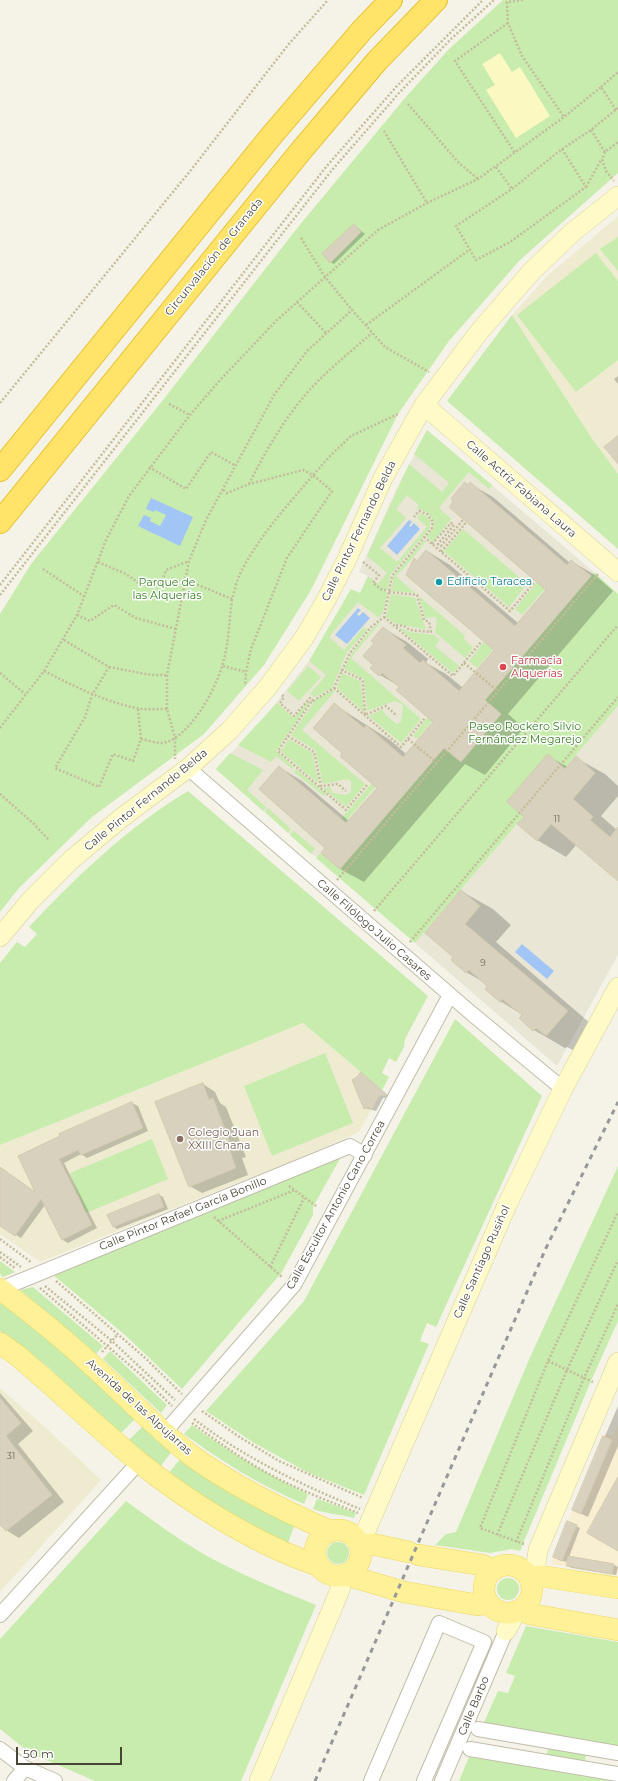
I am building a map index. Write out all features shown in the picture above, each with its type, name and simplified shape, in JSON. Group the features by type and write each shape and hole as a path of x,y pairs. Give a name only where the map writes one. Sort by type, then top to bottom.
{"highway":[{"path":"0,470 272,135 363,29 391,0"},
{"name":"Circunvalación de Granada","path":"0,522 300,152 377,62 436,0"}],"main road":[{"name":"Avenida de las Alpujarras","path":"0,1289 92,1365 164,1433 192,1455 232,1482 274,1505 330,1531"},
{"path":"0,1343 18,1356 72,1402 139,1462 171,1486 212,1513 257,1538 317,1565 327,1574 343,1576 404,1592 478,1605 506,1614 530,1614 618,1630"},
{"path":"317,1565 314,1552 316,1545 319,1539 330,1531 346,1532 359,1544 372,1544 482,1565 493,1570"},
{"path":"343,1576 352,1572 360,1560 359,1544"},
{"path":"506,1614 484,1589 485,1582 493,1570 508,1564 526,1573 618,1588"},
{"path":"506,1614 530,1599 532,1592 526,1573"}],"street":[{"name":"Calle Pintor Fernando Belda","path":"0,937 30,901 71,860 183,766 229,731 267,688 304,638 347,559 383,478 424,405 479,332 532,271 616,188"},
{"name":"Calle Actriz Fabiana Laura","path":"424,405 618,572"},
{"name":"Calle Filólogo Julio Casares","path":"183,766 450,995 563,1089"},
{"name":"Calle Santiago Rusiñol","path":"359,1544 507,1205 563,1089 618,986"},
{"name":"Calle Escultor Antonio Cano Correa","path":"164,1433 294,1285 450,995"},
{"name":"Calle Pintor Rafael García Bonillo","path":"0,1289 350,1146 365,1155"},
{"path":"526,1573 536,1565 531,1550 618,1362"},
{"path":"0,1615 139,1462"},
{"path":"259,1781 335,1602 341,1587 343,1576"},
{"name":"Calle Barbo","path":"442,1781 506,1614"},
{"path":"371,1781 440,1623 484,1642 424,1781"},
{"path":"478,1729 618,1753"},
{"path":"0,1749 25,1768 55,1781"},
{"path":"470,1749 618,1774"},
{"path":"14,1781 25,1768"}],"path":[{"path":"0,403 191,170 288,45 328,0"},
{"path":"0,585 326,167 396,87 484,0"},
{"path":"0,595 332,170 405,87 451,39 494,0"},
{"path":"523,0 507,2 508,23 522,56 564,117"},
{"path":"508,23 455,61 515,153"},
{"path":"0,728 44,671 64,640 85,597 106,540 129,496 149,467 220,379 277,320 378,230 427,203 478,179 564,117 618,72"},
{"path":"601,87 617,109 562,149 512,189 456,226 476,260 510,242 586,187 605,152 618,142"},
{"path":"408,104 459,163 478,179"},
{"path":"590,130 605,152"},
{"path":"384,131 427,203"},
{"path":"562,149 586,187"},
{"path":"602,159 606,171 616,188"},
{"path":"496,167 512,189"},
{"path":"301,238 325,277 385,347 432,374"},
{"path":"366,325 469,250"},
{"path":"297,302 326,333"},
{"path":"183,766 174,756 175,738 168,709 167,675 189,561 206,520 236,466 254,428 274,394 307,351 352,310"},
{"path":"249,484 281,426 301,399 324,375 372,333"},
{"path":"169,404 190,415"},
{"path":"140,739 161,743 175,738 191,722 212,692 223,666 232,599 241,570 282,512 330,456 351,436 398,414"},
{"path":"149,467 186,489 211,452 236,466"},
{"path":"223,490 227,493 249,484 304,470 313,475 332,491 287,558 251,649 246,672 245,686"},
{"path":"366,785 346,810 278,751 313,700 334,688 350,653 371,627 384,617 392,576 432,528 431,517 419,511 414,517"},
{"path":"432,544 451,523 454,525 438,544 441,546 462,521 465,524 441,552"},
{"path":"424,537 510,611 534,583"},
{"path":"98,562 126,574 140,584 161,584 166,570 189,561"},
{"path":"361,561 379,575 373,583 382,590 417,595 424,620 429,622 431,632 410,630 404,626 394,625"},
{"path":"44,569 85,597"},
{"path":"338,880 599,572"},
{"path":"186,580 232,599"},
{"path":"77,615 90,621 114,605 136,618 176,629"},
{"path":"384,617 453,676 481,642"},
{"path":"374,911 618,625"},
{"path":"64,640 109,667 151,675 167,675"},
{"path":"464,663 498,692"},
{"path":"223,666 246,672"},
{"path":"109,667 92,695 85,717 55,768 99,786 113,754 133,761 140,739 138,708"},
{"path":"341,670 363,682 366,715"},
{"path":"44,671 92,695 138,708 168,709"},
{"path":"0,673 26,694"},
{"path":"334,688 401,747 425,718"},
{"path":"280,694 284,697 280,704 294,716 310,698 313,700"},
{"path":"409,943 618,697"},
{"path":"366,715 386,706 397,716"},
{"path":"288,736 314,752 320,786"},
{"path":"408,739 437,763"},
{"path":"320,786 338,784 346,791"},
{"path":"0,794 33,823 49,840"},
{"path":"276,1176 316,1206"},
{"path":"218,1221 295,1190"},
{"path":"270,1267 304,1198"},
{"path":"201,1206 282,1278"},
{"path":"531,1550 516,1542 480,1528 548,1361 618,1212"},
{"path":"0,1239 32,1262"},
{"path":"0,1252 22,1268"},
{"path":"0,1258 19,1272"},
{"path":"497,1535 567,1370 618,1260"},
{"path":"52,1278 118,1334 182,1394"},
{"path":"39,1281 112,1342 176,1401"},
{"path":"36,1285 108,1345 172,1406"},
{"path":"516,1542 584,1378 618,1304"},
{"path":"97,1357 118,1334"},
{"path":"548,1361 595,1383"},
{"path":"202,1411 240,1438 279,1460 366,1499"},
{"path":"195,1420 232,1447 274,1472 361,1509"},
{"path":"192,1423 230,1450 272,1475 314,1495 359,1513"}],"shaded area":[{"path":"618,216 618,474 591,437 512,315 548,275"},
{"path":"427,430 594,572 336,875 216,769 260,723 312,657 351,589 360,593 368,576 359,572 396,490"},
{"path":"618,706 618,955 557,1066 415,943"},
{"name":"Colegio Juan XXIII Chana","path":"303,1023 382,1090 359,1132 297,1159 40,1262 0,1234 0,1145"},
{"path":"0,1388 45,1427 101,1480 0,1592"},
{"path":"618,1425 618,1576 550,1564 605,1433 613,1436"}],"green space":[{"name":"Parque de las Alquerías","path":"503,0 618,0 618,173 520,260 449,341 398,414 311,590 264,665 204,734 92,817 19,888 0,912 0,614 31,564 163,400 298,227 405,98 449,49"},
{"path":"618,237 618,271 600,249"},
{"path":"596,253 618,281 618,360 576,392 517,315"},
{"path":"512,315 591,437 618,474 618,549 447,401"},
{"path":"427,430 492,485 489,489 469,472 439,508 451,519 433,542 427,537 434,526 431,516 427,512 417,508 419,505 407,495 396,509 406,518 380,548 397,562 427,527 417,518 422,513 430,519 430,528 390,575 388,589 383,589 387,593 384,609 379,618 358,602 329,637 344,650 364,627 367,630 347,652 332,688 314,697 310,694 326,675 309,661 351,589 360,593 368,576 378,584 387,573 367,556 409,464 442,492 449,483 414,454"},
{"path":"463,529 527,584 509,607 444,551"},
{"path":"424,540 426,541 396,576 415,593 391,591 394,575"},
{"name":"Paseo Rockero Silvio Fernández Megarejo","path":"594,572 618,594 618,706 415,943 316,858 321,853 340,869"},
{"path":"537,582 545,589 522,615 515,609"},
{"path":"391,594 415,598 426,630 394,623 386,617"},
{"path":"419,596 465,636 464,639 473,648 465,658 435,632 437,619 435,617 425,618"},
{"path":"383,619 351,658 421,719 401,743 369,716 383,709 383,712 398,724 401,721 403,705 395,701 367,711 364,679 344,669 360,642"},
{"path":"398,627 410,632 434,635 440,640 435,646 459,666 453,673"},
{"path":"484,642 493,649 477,668 469,661"},
{"path":"308,666 321,677 299,701 287,691"},
{"path":"342,673 360,681 364,712 337,688"},
{"path":"333,690 335,691 302,730 365,784 346,807 323,788 330,787 333,793 346,795 351,792 351,782 348,779 323,784 315,750 291,735 316,699"},
{"path":"308,701 310,702 276,751 294,767 292,769 276,756 271,762 238,745 277,703 294,718"},
{"path":"428,717 432,721 417,739 413,736"},
{"path":"289,739 312,753 319,784 281,751"},
{"path":"230,753 263,770 247,790 266,807 263,811 216,769"},
{"path":"296,769 326,794 324,796 294,772"},
{"path":"372,783 376,786 345,822 341,819"},
{"path":"188,791 428,996 405,1039 404,1047 396,1062 389,1058 382,1073 389,1077 382,1090 303,1023 0,1145 0,963 17,942 25,947 37,934 29,927 104,853 145,820"},
{"path":"268,808 291,829 288,833 265,812"},
{"path":"293,830 315,849 311,854 290,835"},
{"path":"455,1019 542,1096 436,1327 427,1323 420,1341 429,1344 364,1495 307,1472 254,1443 206,1411 304,1301"},
{"path":"325,1053 353,1123 272,1156 244,1086"},
{"path":"152,1139 168,1179 86,1213 70,1173"},
{"path":"342,1155 313,1207 313,1215 282,1272 182,1389 125,1335 52,1274"},
{"path":"618,1166 618,1321 591,1381 520,1551 512,1549 490,1553 435,1545 446,1534 456,1532 531,1355"},
{"path":"0,1261 15,1272 3,1277 0,1274"},
{"path":"33,1287 103,1346 96,1354 20,1290"},
{"path":"0,1298 137,1417 120,1434 48,1367 0,1331"},
{"path":"110,1351 167,1405 161,1413 103,1359"},
{"path":"144,1425 172,1451 160,1467 129,1440"},
{"path":"192,1425 248,1462 308,1494 304,1504 256,1481 199,1445 184,1434"},
{"path":"181,1458 295,1524 288,1543 226,1511 168,1474"},
{"path":"317,1499 356,1513 354,1518 313,1509"},
{"path":"126,1501 176,1537 207,1556 247,1576 316,1605 241,1781 95,1781 30,1753 0,1729 0,1639"},
{"path":"338,1542 346,1545 349,1553 346,1561 338,1564 330,1561 327,1553 330,1545"},
{"path":"508,1578 516,1581 519,1589 516,1597 508,1600 500,1597 497,1589 500,1581"},
{"path":"526,1626 618,1642 618,1751 482,1727 498,1691 508,1693 515,1676 506,1673"},
{"path":"549,1743 587,1750 584,1766 546,1759"},
{"path":"471,1752 618,1776 618,1781 459,1781"}],"sand":[{"path":"500,53 512,72 520,67 550,116 516,138 486,90 495,85 482,64"}],"water":[{"path":"151,498 193,517 180,546 138,526 144,515 151,518 150,521 160,526 166,515 155,510 154,512 146,509"},
{"path":"409,520 412,522 409,526 410,527 414,523 420,529 397,555 387,546"},
{"path":"358,608 361,610 357,614 359,616 363,612 370,618 347,644 335,635"},
{"path":"522,944 554,971 547,979 515,952"}],"building":[{"path":"354,224 361,232 330,263 322,254"},
{"path":"618,436 618,464 604,447"},
{"path":"465,482 468,485 470,482 567,565 571,560 591,576 485,700 501,714 461,762 444,748 340,869 321,853 325,848 259,789 279,766 346,823 377,788 340,756 342,753 313,728 334,703 364,728 366,725 403,757 433,722 396,690 399,687 382,673 379,676 370,668 373,665 363,656 374,643 371,641 383,627 406,645 403,648 420,663 423,660 459,691 494,650 406,575 414,558 417,561 426,550 515,626 546,590 449,507 453,502 451,499"},
{"path":"548,754 565,769 576,756 595,773 573,799 593,817 590,820 610,837 618,827 618,881 551,824 537,841 517,824 524,817 507,802"},
{"path":"461,890 480,906 465,924 568,1011 546,1036 536,1028 533,1031 519,1018 522,1015 502,999 500,1002 485,989 487,986 469,970 466,973 451,960 453,957 425,933"},
{"path":"361,1072 387,1095 379,1096 372,1109 367,1107 364,1109 352,1080"},
{"path":"203,1083 209,1100 213,1098 233,1150 230,1151 236,1168 189,1187 155,1102"},
{"path":"132,1102 143,1128 81,1155 78,1150 59,1159 92,1225 62,1240 41,1199 15,1236 0,1226 0,1167 35,1192 18,1156 60,1136 59,1134"},
{"path":"159,1194 164,1207 113,1227 107,1215"},
{"path":"0,1398 21,1423 6,1436 52,1495 6,1531 0,1525"},
{"path":"603,1436 612,1440 581,1514 572,1510"},
{"path":"618,1477 618,1551 587,1533"},
{"path":"567,1521 577,1525 562,1561 553,1557"},
{"path":"568,1556 614,1564 612,1574 567,1566"}],"railway":[{"path":"315,1781 546,1248 618,1102"}],"place":[{"name":"Edificio Taracea","path":"439,582"},
{"name":"Farmacia Alquerías","path":"503,667"},
{"name":"Colegio Juan XXIII Chana","path":"180,1139"}]}
